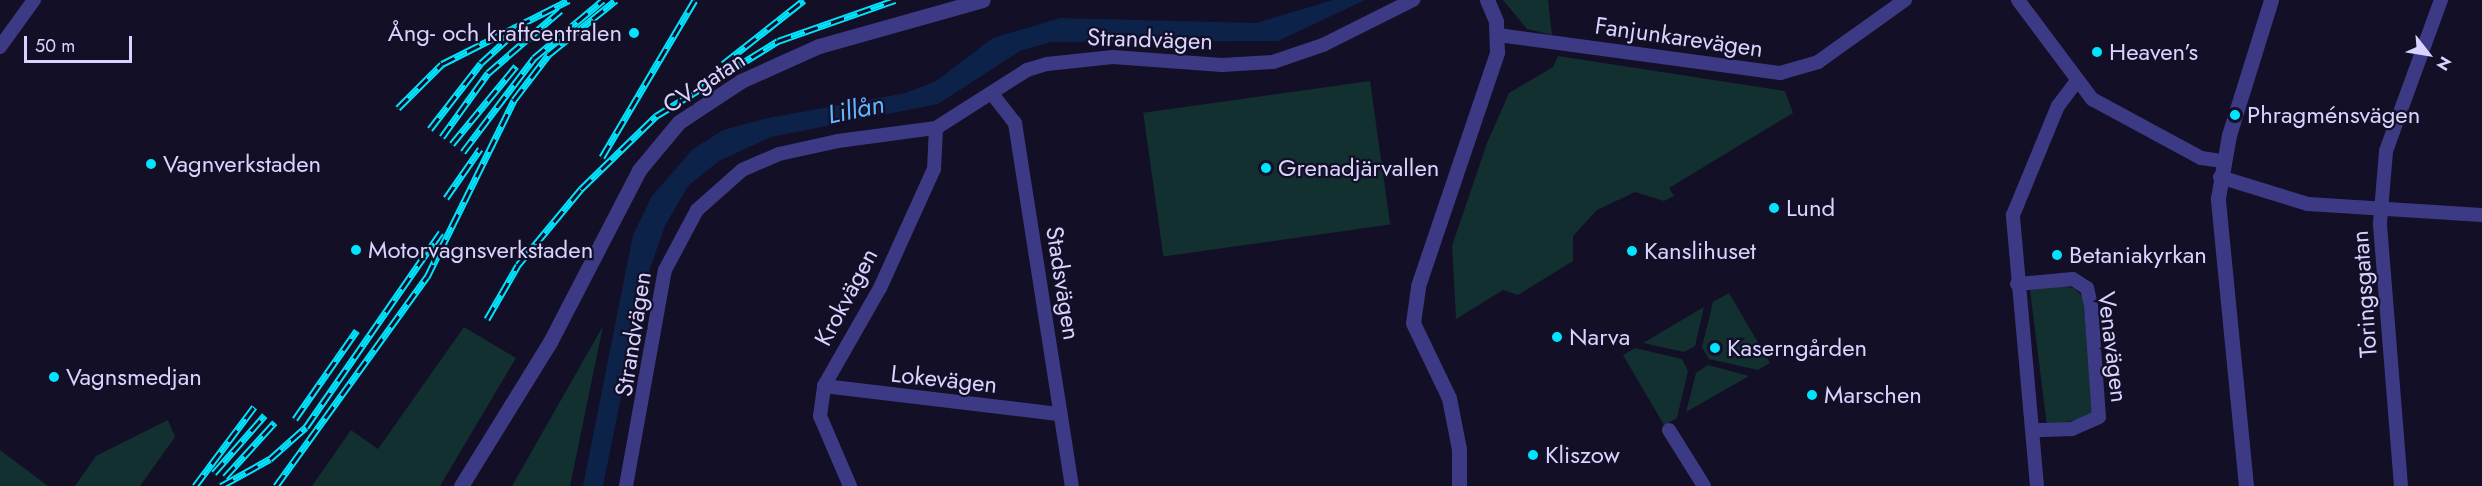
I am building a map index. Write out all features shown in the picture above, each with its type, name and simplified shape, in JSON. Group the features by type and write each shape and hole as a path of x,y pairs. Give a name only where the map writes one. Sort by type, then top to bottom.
{"street":[{"path":"0,47 34,0"},
{"name":"CV-gatan","path":"461,486 550,342 639,170 680,122 741,81 819,46 983,0"},
{"name":"Strandvägen","path":"626,486 665,270 674,246 710,194 742,170 779,154 936,128 993,94 1027,70 1075,59 1273,62 1323,45 1413,0"},
{"path":"1459,486 1453,416 1413,323 1414,299 1491,73 1498,35 1486,0"},
{"name":"Fanjunkarevägen","path":"1498,35 1780,73 1818,62 1905,0"},
{"path":"2018,0 2076,82 2092,99 2192,153 2223,161"},
{"path":"2246,486 2220,177 2271,0"},
{"name":"Toringsgatan","path":"2401,486 2381,258 2386,151 2441,0"},
{"path":"2037,486 2035,430 2017,284 2013,215 2058,106 2076,82"},
{"name":"Stadsvägen","path":"993,94 1015,123 1072,486"},
{"name":"Krokvägen","path":"850,486 820,416 824,386 880,288 934,169 936,128"},
{"path":"2220,177 2308,204 2482,215"},
{"name":"Venavägen","path":"2017,284 2073,279 2087,288 2091,306 2099,417 2072,429 2035,430"},
{"name":"Lokevägen","path":"824,386 1060,414"},
{"path":"1669,430 1704,486"}],"green space":[{"path":"1503,0 1548,0 1552,35 1527,29"},
{"path":"1558,56 1785,91 1793,113 1669,188 1674,196 1664,201 1635,192 1597,210 1573,236 1573,261 1518,295 1503,290 1456,319 1452,246 1487,143 1509,93 1553,67"},
{"name":"Grenadjärvallen","path":"1370,81 1390,225 1163,256 1143,113"},
{"path":"2059,286 2074,288 2083,297 2094,416 2047,426 2030,290"},
{"path":"1729,293 1770,363 1758,370 1709,359 1702,347 1713,302"},
{"path":"1704,307 1695,346 1684,352 1643,343"},
{"path":"603,326 570,486 512,486"},
{"path":"464,327 516,358 440,486 312,486 351,430 378,449"},
{"path":"1635,348 1682,359 1688,371 1677,418 1664,425 1623,355"},
{"path":"1708,365 1749,376 1686,412 1696,373"},
{"path":"168,420 175,437 140,486 75,486 96,456"},
{"path":"0,450 48,486 0,486"}],"water":[{"name":"Lillån","path":"1333,0 1365,0 1278,41 1051,42 1020,51 938,104 771,137 719,161 688,186 665,226 643,288 603,486 583,486 633,235 652,196 693,149 723,130 768,118 906,93 936,81 993,38 1060,18 1256,23"}],"railway":[{"path":"398,108 442,64 569,0"},
{"path":"463,152 534,58 603,0"},
{"path":"276,486 427,277 514,100 549,54 616,0"},
{"path":"602,157 695,0"},
{"path":"723,64 804,0"},
{"path":"487,319 518,265 581,189 656,116 778,41 895,0"},
{"path":"442,137 488,73 561,10"},
{"path":"430,129 481,63 517,30"},
{"path":"452,144 516,66"},
{"path":"446,198 480,149"},
{"path":"221,486 270,459 306,427 441,232"},
{"path":"295,419 357,330"},
{"path":"195,486 254,407"},
{"path":"214,473 265,415"},
{"path":"225,477 275,422"}],"place":[{"name":"Ång- och kraftcentralen","path":"634,33"},
{"name":"Heaven’s","path":"2097,52"},
{"name":"Phragménsvägen","path":"2235,115"},
{"name":"Vagnverkstaden","path":"151,164"},
{"name":"Grenadjärvallen","path":"1266,168"},
{"name":"Lund","path":"1774,208"},
{"name":"Motorvagnsverkstaden","path":"356,250"},
{"name":"Kanslihuset","path":"1632,251"},
{"name":"Betaniakyrkan","path":"2057,255"},
{"name":"Narva","path":"1557,337"},
{"name":"Kaserngården","path":"1715,348"},
{"name":"Vagnsmedjan","path":"54,377"},
{"name":"Marschen","path":"1812,395"},
{"name":"Kliszow","path":"1533,455"}]}
